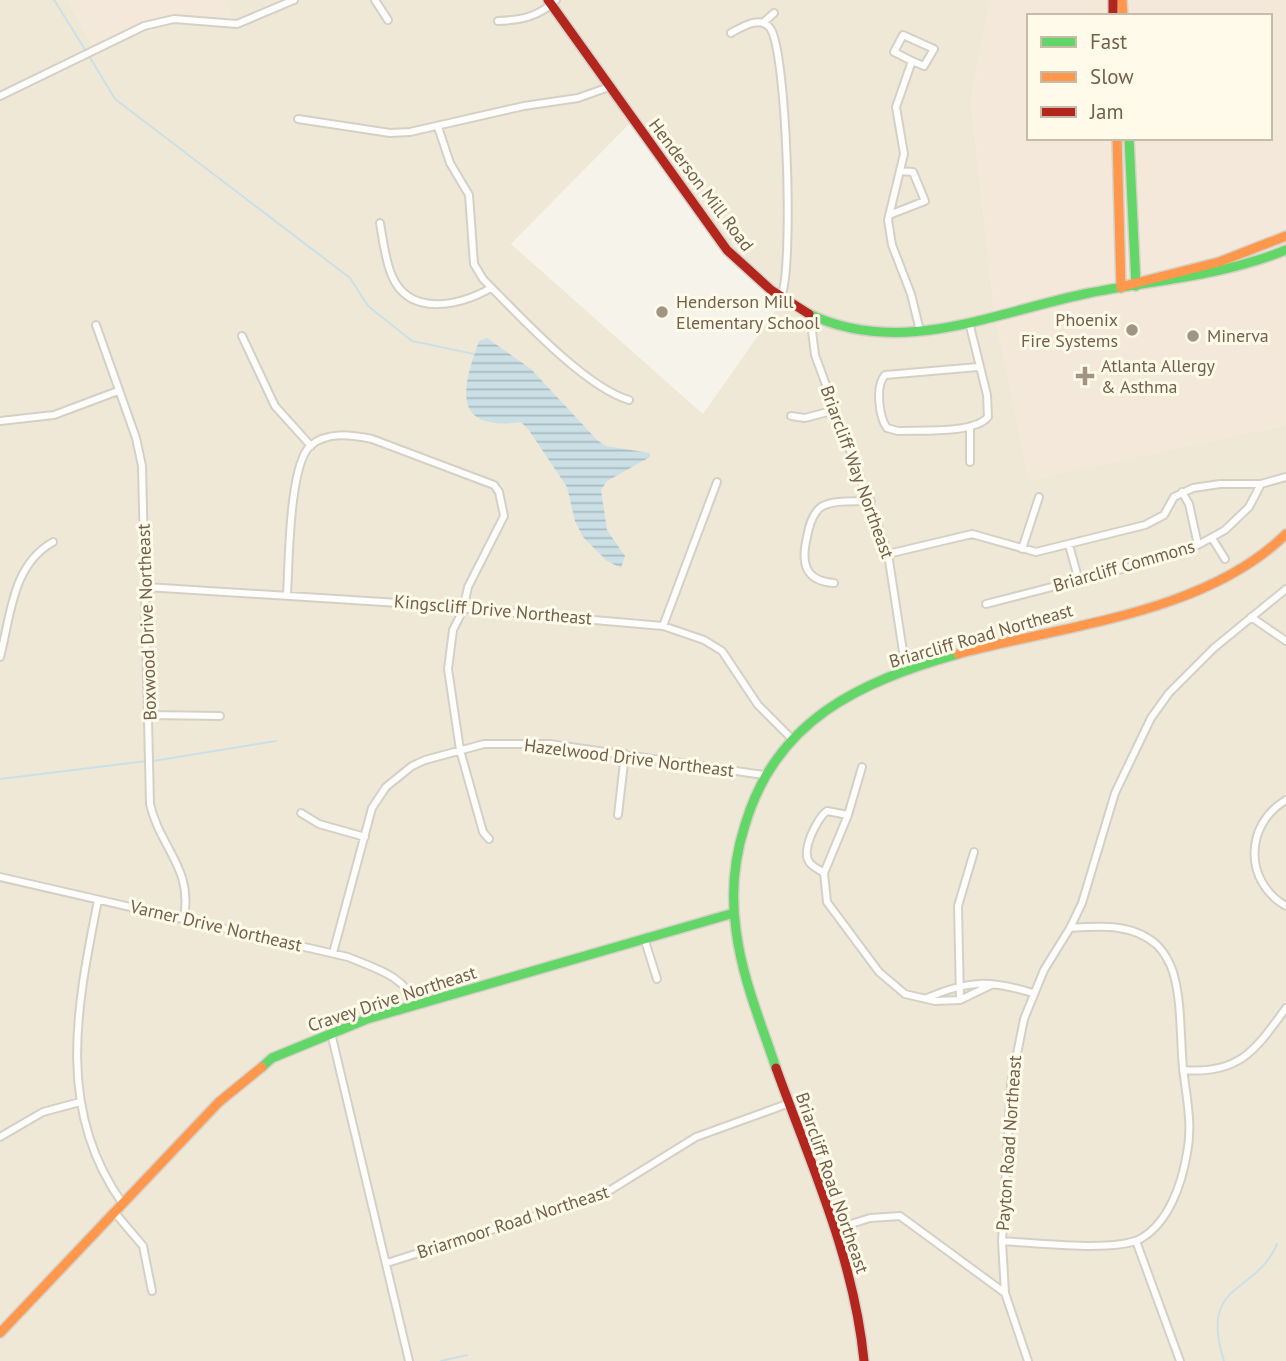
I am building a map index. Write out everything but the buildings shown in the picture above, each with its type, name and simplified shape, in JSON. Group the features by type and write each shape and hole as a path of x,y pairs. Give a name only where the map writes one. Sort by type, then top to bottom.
{"street":[{"path":"0,96 152,23 174,19 237,24 294,0"},
{"path":"375,0 388,20"},
{"path":"498,20 536,16 552,1"},
{"name":"Henderson Mill Road","path":"552,1 609,87 727,250 752,278 810,315 833,325 863,331 920,331 969,322 1121,288 1219,262 1286,236"},
{"path":"763,23 774,13"},
{"path":"731,33 748,24 763,23 770,27 778,45 782,73 787,220 787,274 781,296"},
{"path":"903,35 934,49 925,66 912,61 894,52 903,35"},
{"path":"912,61 896,107 904,154 889,215 892,245 911,294 920,331"},
{"path":"298,119 390,133 438,127 524,106 578,98 609,87"},
{"path":"438,127 450,163 469,195 474,264 491,288 592,380 629,400"},
{"path":"1117,140 1121,288"},
{"path":"1129,140 1136,284"},
{"path":"889,215 925,201 913,172 900,171"},
{"path":"380,223 392,277 399,289 412,298 427,304 444,306 474,298 491,288"},
{"name":"Henderson Mill Road","path":"1136,284 1221,271 1286,250"},
{"name":"Briarcliff Way Northeast","path":"810,315 815,355 871,501 888,554 906,671"},
{"path":"969,322 990,413 982,424 898,431 887,428 881,417 881,380 885,375 978,368"},
{"name":"Boxwood Drive Northeast","path":"96,325 136,438 142,467 150,715 150,804 158,828 183,871 187,892 184,917"},
{"path":"242,336 275,406 311,446"},
{"path":"872,378 881,380"},
{"path":"0,421 54,415 118,391"},
{"path":"791,416 805,418 835,410"},
{"path":"970,427 970,462"},
{"path":"287,594 295,488 311,446 334,436 372,439 494,485 499,492 503,516 477,566 463,610 453,630 448,669 460,750 483,832 489,839"},
{"path":"1261,484 1286,477"},
{"path":"663,626 716,482"},
{"name":"Briarcliff Commons","path":"888,554 972,534 1036,552 1145,525 1164,515 1172,494 1220,484 1261,484 1249,507 1212,538 1198,545 1167,557 986,604"},
{"path":"1182,492 1189,504 1198,545"},
{"path":"1021,549 1039,497"},
{"path":"834,583 815,578 803,566 802,555 810,521 817,507 829,503 871,501"},
{"name":"Briarcliff Road Northeast","path":"864,1361 858,1309 835,1229 787,1104 740,961 734,913 739,842 765,775 790,738 836,705 906,671 1186,598 1238,573 1286,534"},
{"path":"1212,538 1224,559"},
{"path":"0,657 20,578 36,552 53,542"},
{"path":"1069,545 1079,581"},
{"name":"Kingscliff Drive Northeast","path":"146,587 287,594 463,610 636,621 663,626 704,640 722,652 758,705 790,738"},
{"name":"Payton Road Northeast","path":"1028,1361 1005,1293 1002,1241 1013,1060 1033,993 1082,902 1115,793 1140,737 1169,693 1251,617 1286,589"},
{"path":"1251,617 1286,640"},
{"path":"150,715 220,716"},
{"name":"Hazelwood Drive Northeast","path":"333,953 372,808 386,786 415,765 484,744 550,744 765,775"},
{"path":"618,815 625,754"},
{"path":"862,767 848,815 824,873 827,902 880,972 905,994 925,999 960,1000 990,985"},
{"path":"1286,800 1276,807 1258,832 1253,857 1254,868 1266,892 1286,906"},
{"path":"824,873 809,863 806,854 819,817 827,811 848,815"},
{"path":"301,813 319,824 365,837"},
{"path":"960,1000 958,906 974,852"},
{"name":"Varner Drive Northeast","path":"0,877 333,953 387,974 404,985 415,1005"},
{"path":"98,900 80,987 80,1102 89,1146 123,1204"},
{"name":"Cravey Drive Northeast","path":"0,1333 219,1102 272,1058 331,1032 415,1005 734,913"},
{"path":"1002,1241 1109,1245 1136,1241 1149,1234 1162,1219 1182,1176 1190,1124 1173,975 1163,952 1149,939 1124,928 1070,928"},
{"path":"645,937 657,979"},
{"path":"925,999 960,984 1010,986 1033,993"},
{"path":"1183,1070 1219,1067 1236,1063 1250,1055 1265,1040 1286,1008"},
{"path":"331,1032 409,1361"},
{"path":"0,1137 43,1112 80,1102"},
{"name":"Briarmoor Road Northeast","path":"387,1263 604,1194 696,1137 787,1104"},
{"path":"115,1213 143,1246 152,1291"},
{"path":"835,1229 870,1218 900,1216 1005,1293"},
{"path":"1136,1241 1180,1361"}],"shaded area":[{"path":"0,0 68,0 95,49 162,18 234,22 225,0 990,0 971,102 995,316 1029,480 1286,425 1286,1361 0,1361","holes":["635,118 687,185 734,260 783,300 703,414 511,244"]},
{"path":"68,0 225,0 234,22 162,18 95,49"},
{"path":"990,0 1286,0 1286,425 1029,481 995,316 971,102"},
{"path":"487,338 531,369 597,440 606,446 650,453 650,457 607,481 601,490 607,530 625,556 621,568 607,561 583,537 575,521 567,487 528,429 521,422 499,423 483,420 473,413 467,403 468,376 473,359 479,341"}],"waterway":[{"path":"54,0 86,51"},
{"path":"89,56 115,99 350,278 368,306 412,341 474,354"},
{"path":"153,761 276,741"},
{"path":"0,779 147,761"},
{"path":"1224,1361 1218,1335 1218,1316 1224,1302 1268,1260 1277,1244"},
{"path":"441,1361 467,1355"}],"traffic: fast":[{"path":"1129,140 1136,286"},
{"path":"809,314 844,327 879,332 914,332 984,320 1089,293 1213,272 1286,250"},
{"path":"776,1068 747,983 734,917 734,877 738,851 759,789 777,758 800,732 826,711 887,678 958,654"},
{"path":"262,1067 272,1058 367,1019 734,913"}],"traffic: slow":[{"path":"1122,0 1123,14"},
{"path":"1117,140 1121,288"},
{"path":"1124,286 1219,262 1286,236"},
{"path":"958,654 1132,613 1175,599 1216,582 1253,561 1286,534"},
{"path":"0,1333 219,1102 262,1067"}],"traffic: jam":[{"path":"548,0 727,250 771,290 809,314"},
{"path":"1113,0 1113,14"},
{"path":"776,1068 841,1249 859,1323 864,1361"}],"place":[{"name":"Henderson Mill Elementary School","path":"662,312"},
{"name":"Phoenix Fire Systems","path":"1132,330"},
{"name":"Minerva","path":"1193,336"},
{"name":"Atlanta Allergy & Asthma","path":"1085,376"}]}
